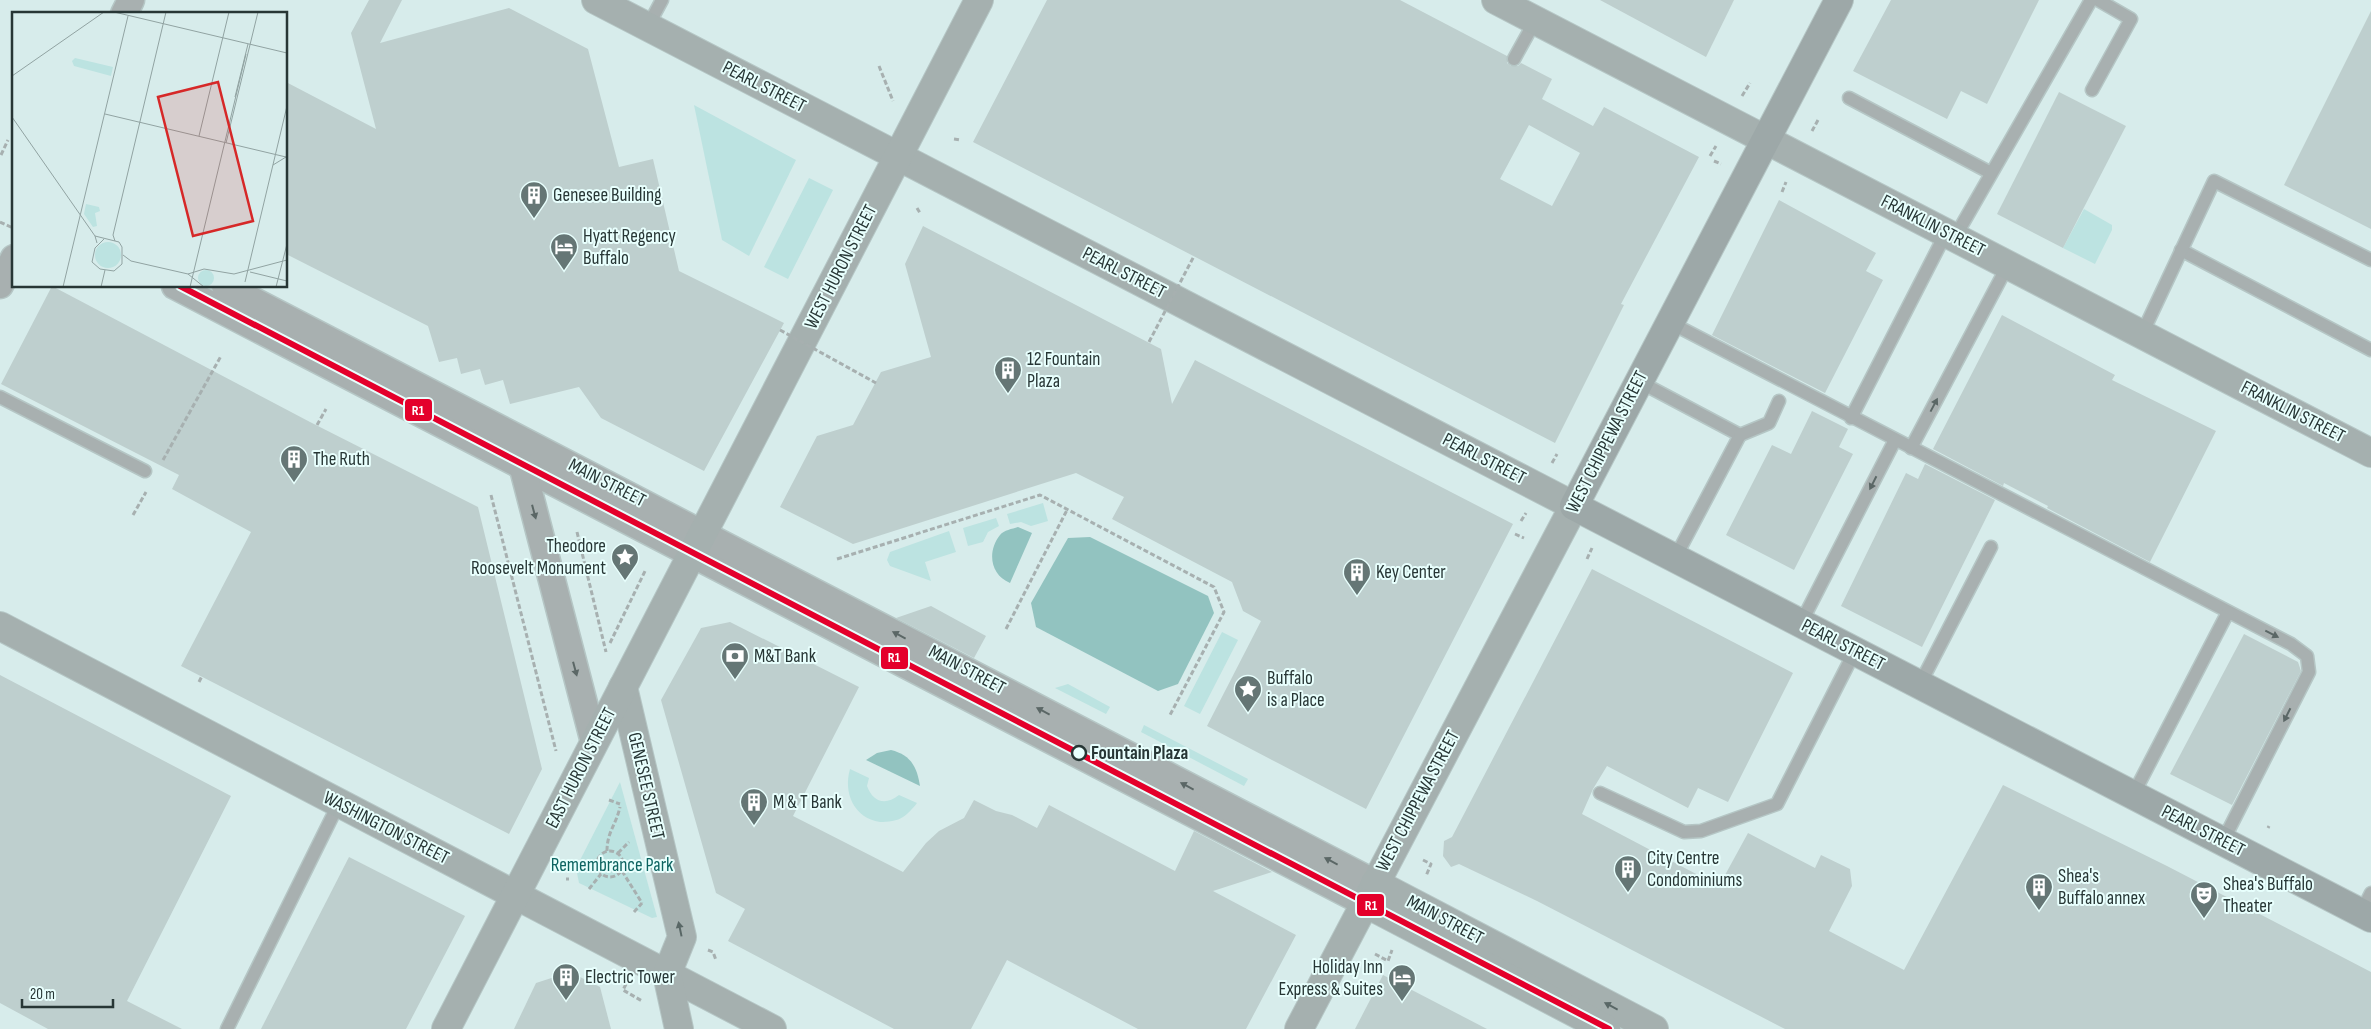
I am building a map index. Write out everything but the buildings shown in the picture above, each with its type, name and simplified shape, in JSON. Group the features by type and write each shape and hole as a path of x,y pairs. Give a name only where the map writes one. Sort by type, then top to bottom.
{"main road":[{"name":"WEST CHIPPEWA STREET","path":"1574,506 1839,0"},
{"name":"PEARL STREET","path":"1574,506 2223,841 2368,908"}],"street":[{"path":"125,12 131,0"},
{"name":"PEARL STREET","path":"596,0 1574,506"},
{"name":"WEST HURON STREET","path":"699,539 979,0"},
{"name":"FRANKLIN STREET","path":"1496,0 2371,453"},
{"path":"0,284 12,262"},
{"name":"MAIN STREET","path":"179,288 522,465 699,539"},
{"name":"MAIN STREET","path":"229,288 699,539 1371,890 1654,1029"},
{"path":"522,465 594,742"},
{"name":"WEST CHIPPEWA STREET","path":"1299,1029 1574,506"},
{"name":"EAST HURON STREET","path":"446,1029 699,539"},
{"name":"WASHINGTON STREET","path":"0,626 772,1029"},
{"name":"GENESEE STREET","path":"623,687 682,937 667,974"},
{"name":"MAIN STREET","path":"1371,890 1606,1029"},
{"path":"667,974 680,1029"}],"lane":[{"path":"648,26 662,0"},
{"path":"1851,418 1950,235 1991,173 2091,0"},
{"path":"2092,90 2131,19 2098,0"},
{"path":"1514,59 1535,20"},
{"path":"1849,98 1991,173"},
{"path":"2142,334 2214,181 2371,260"},
{"path":"2181,250 2371,350"},
{"path":"1911,448 2008,265"},
{"path":"1669,322 1851,418 2291,644 2307,656 2309,672 2223,841"},
{"path":"1638,381 1740,435"},
{"path":"0,397 145,471"},
{"path":"1675,558 1740,435 1769,423 1779,401"},
{"path":"1801,623 1895,440"},
{"path":"1920,684 1991,547"},
{"path":"2133,795 2228,612"},
{"path":"1600,793 1684,832 1701,831 1777,804 1855,651"},
{"path":"227,1029 339,803"}],"path":[{"path":"880,66 894,105"},
{"path":"1742,97 1750,82"},
{"path":"1812,132 1818,120"},
{"path":"0,155 8,140"},
{"path":"954,140 960,140"},
{"path":"916,208 920,213"},
{"path":"0,222 12,228"},
{"path":"1149,342 1194,256"},
{"path":"780,330 876,383"},
{"path":"159,468 221,356"},
{"path":"317,425 326,409"},
{"path":"132,515 150,484"},
{"path":"491,494 558,761"},
{"path":"837,559 1040,495 1214,586 1224,612 1170,715"},
{"path":"1006,629 1067,510"},
{"path":"577,532 606,652"},
{"path":"1587,559 1593,546"},
{"path":"199,682 202,676"},
{"path":"607,851 607,837 618,818 620,804"},
{"path":"601,874 596,863 600,855 607,851 614,852 620,856 623,863 622,871 642,903"},
{"path":"1423,860 1431,864"},
{"path":"601,874 612,877 622,871"},
{"path":"589,889 601,874"},
{"path":"713,952 716,960"},
{"path":"1375,954 1388,961"},
{"path":"623,990 646,1003"}],"green space":[{"path":"694,105 796,160 749,256 722,240"},
{"path":"809,178 833,190 788,279 764,267"},
{"path":"2084,209 2112,225 2112,230 2095,264 2063,248"},
{"path":"1043,503 1048,521 1031,526 1021,522 1010,524 1007,514"},
{"path":"996,518 999,526 988,532 983,542 968,546 963,528"},
{"path":"949,531 956,552 925,562 931,581 890,566 887,560 890,552"},
{"path":"1222,632 1238,640 1200,714 1184,706"},
{"path":"1068,684 1110,707 1106,714 1055,688"},
{"path":"1144,725 1248,779 1244,786 1141,732"},
{"path":"850,769 869,778 867,786 876,799 884,801 899,795 917,803 901,818 880,822 871,820 857,810 853,803 848,787"},
{"name":"Remembrance Park","path":"620,782 657,917 652,918 579,883 576,868"}],"shaded area":[{"path":"1018,527 1032,533 1010,583 1003,579 995,569 992,555 993,548 1002,533"},
{"path":"1090,537 1208,596 1214,613 1178,684 1158,691 1036,627 1031,603 1068,538"},
{"path":"891,750 904,755 912,763 920,786 866,760 877,753"}],"transit line":[{"name":"R1","path":"184,288 1609,1029"}],"place":[{"name":"Genesee Building","path":"534,219"},
{"name":"Hyatt Regency Buffalo","path":"564,271"},
{"name":"12 Fountain Plaza","path":"1008,394"},
{"name":"The Ruth","path":"294,483"},
{"name":"Theodore Roosevelt Monument","path":"625,581"},
{"name":"Key Center","path":"1357,596"},
{"name":"M&T Bank","path":"735,680"},
{"name":"Buffalo is a Place","path":"1248,713"},
{"name":"Fountain Plaza","path":"1079,753"},
{"name":"M & T Bank","path":"754,826"},
{"name":"City Centre Condominiums","path":"1628,893"},
{"name":"Shea's Buffalo annex","path":"2039,911"},
{"name":"Shea's Buffalo Theater","path":"2204,919"},
{"name":"Electric Tower","path":"566,1001"},
{"name":"Holiday Inn Express & Suites","path":"1402,1002"}]}
